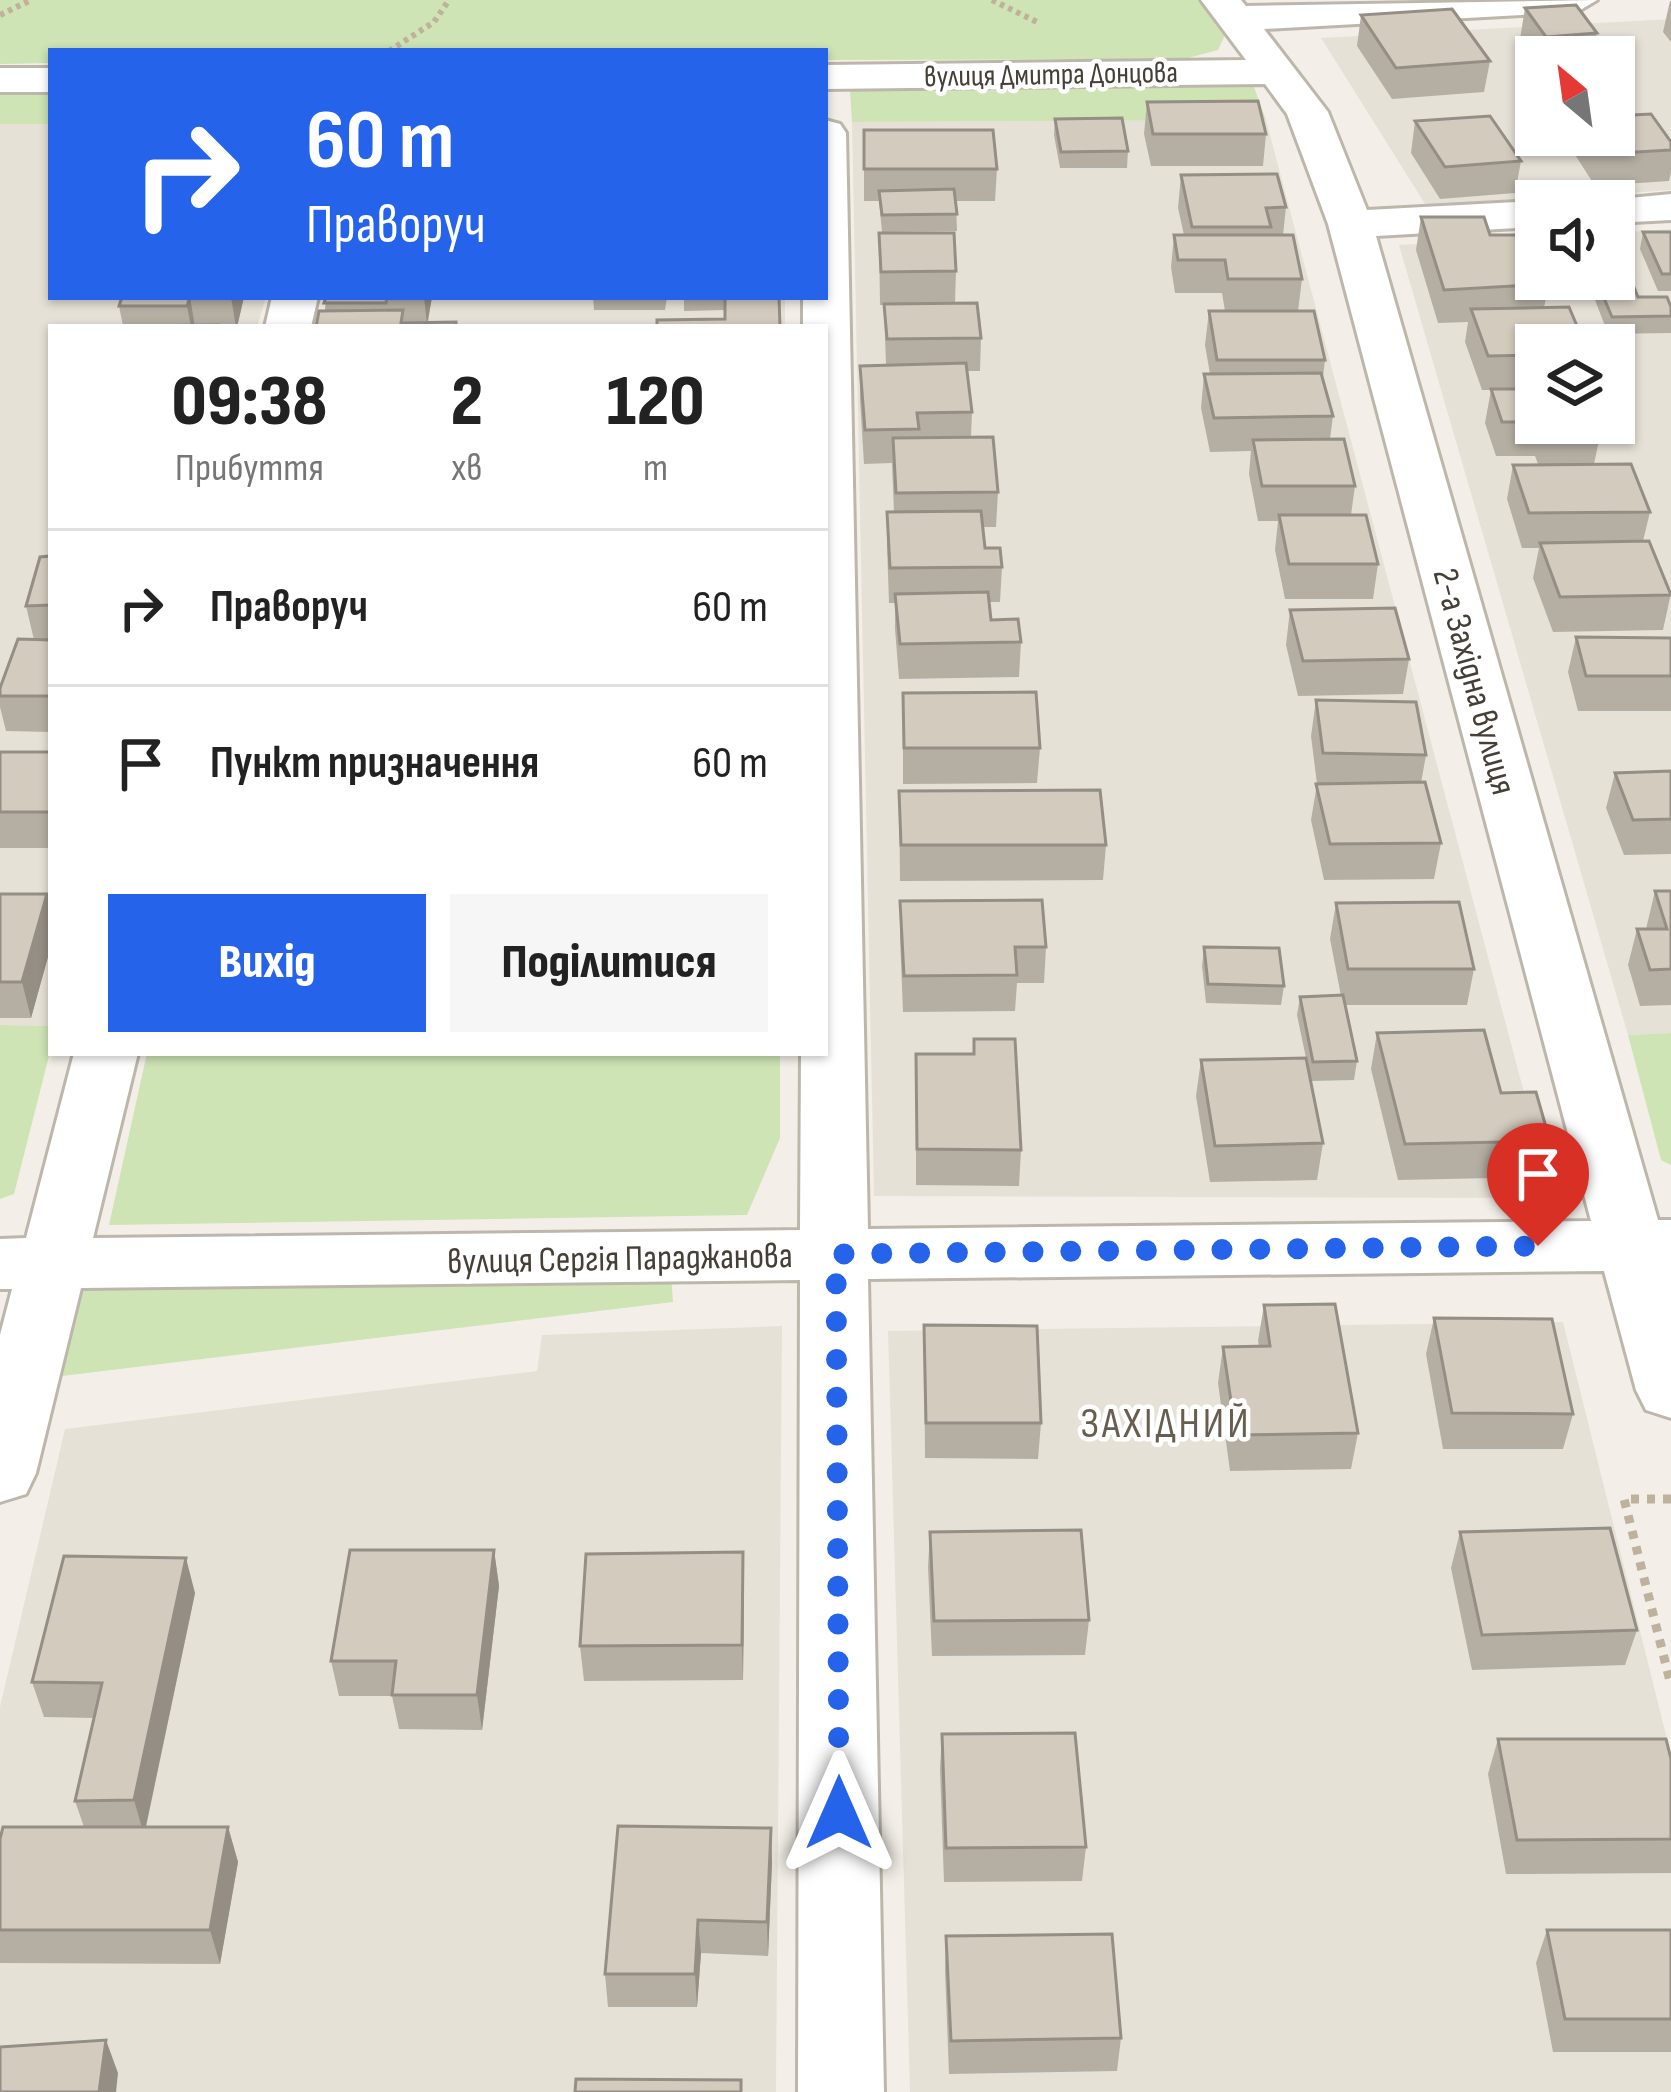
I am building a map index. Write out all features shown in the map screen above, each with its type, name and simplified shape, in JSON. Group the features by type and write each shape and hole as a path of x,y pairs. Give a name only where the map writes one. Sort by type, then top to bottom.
{"street":[{"path":"1230,9 1577,0"},
{"name":"2-а Західна вулиця","path":"1230,9 1307,112 1350,224 1651,1245 1671,1390"},
{"name":"вулиця Дмитра Донцова","path":"828,77 1277,72"},
{"path":"0,80 48,80"},
{"path":"1635,209 1671,207"},
{"path":"1350,224 1515,215"},
{"path":"828,439 841,2092"},
{"path":"0,1473 26,1263 105,1056"},
{"name":"вулиця Сергія Параджанова","path":"26,1263 1651,1245"}],"path":[{"path":"0,14 31,0"},
{"path":"394,48 434,22 449,0"},
{"path":"1671,1499 1624,1499 1671,1685"}],"shaded area":[{"path":"1671,19 1671,190 1635,193 1635,180 1515,180 1515,201 1427,207 1321,38"},
{"path":"1266,120 1552,1198 874,1196 852,122"},
{"path":"0,124 48,124 48,300 265,300 258,324 48,324 48,1026 0,1025"},
{"path":"1671,229 1671,1033 1628,1035 1399,245 1515,238 1515,300 1635,300 1635,232"},
{"path":"327,300 785,300 785,324 322,324"},
{"path":"1563,1322 1671,1755 1671,2092 910,2092 888,1331"},
{"path":"782,1326 776,2092 0,2092 0,1707 65,1429 537,1371 542,1335"}],"green space":[{"path":"0,0 1197,0 1226,33 1218,50 1184,59 828,60 828,48 48,48 48,63 0,64"},
{"path":"1254,87 1266,120 852,122 850,90"},
{"path":"0,95 48,95 48,124 0,124"},
{"path":"0,1025 48,1026 49,1056 14,1194 0,1199"},
{"path":"1671,1033 1671,1165 1661,1160 1628,1035"},
{"path":"146,1056 780,1056 780,1138 747,1215 109,1225"},
{"path":"671,1275 673,1302 62,1376 77,1288"}],"building":[{"path":"1576,5 1597,33 1545,36 1525,8"},
{"path":"1452,9 1490,61 1396,68 1361,15"},
{"path":"1258,101 1266,134 1153,134 1147,102"},
{"path":"1651,114 1671,142 1671,150 1635,152 1635,115"},
{"path":"1490,116 1521,161 1445,167 1415,121"},
{"path":"1122,118 1128,151 1061,152 1055,119"},
{"path":"864,130 993,130 997,169 864,169"},
{"path":"1277,174 1286,207 1266,208 1271,227 1192,227 1181,175"},
{"path":"954,189 957,214 882,215 879,191"},
{"path":"1421,217 1484,217 1490,235 1515,235 1515,286 1444,290"},
{"path":"1643,232 1671,232 1671,274 1662,274"},
{"path":"879,233 954,233 956,271 881,272"},
{"path":"1174,235 1293,235 1302,279 1228,279 1225,260 1178,260"},
{"path":"1635,290 1638,297 1667,297 1671,307 1671,316 1612,317 1605,300 1635,300"},
{"path":"121,300 189,300 187,306 119,306"},
{"path":"325,300 386,300 386,303"},
{"path":"725,300 779,300 780,324 657,324 657,320 725,319"},
{"path":"977,303 981,338 887,339 884,304"},
{"path":"1569,307 1576,324 1515,324 1515,355 1488,356 1471,309"},
{"path":"403,310 401,323 456,324 317,324 319,311"},
{"path":"1209,311 1314,311 1325,360 1217,360"},
{"path":"966,363 972,412 917,413 919,429 865,430 860,366"},
{"path":"1321,373 1333,416 1214,418 1204,374"},
{"path":"1491,389 1515,389 1515,422 1502,422"},
{"path":"993,437 998,492 896,493 893,438"},
{"path":"1344,439 1355,486 1262,486 1253,440"},
{"path":"1631,464 1650,512 1529,513 1513,465"},
{"path":"981,511 985,548 1000,548 1002,567 890,568 887,512"},
{"path":"1279,515 1366,515 1378,564 1289,564"},
{"path":"1649,541 1671,595 1560,597 1540,543"},
{"path":"48,556 48,605 26,606 40,557"},
{"path":"988,592 991,620 1018,619 1021,642 900,644 895,594"},
{"path":"1395,608 1409,659 1303,661 1290,610"},
{"path":"1576,637 1671,638 1671,676 1586,676"},
{"path":"18,639 48,640 48,696 0,696"},
{"path":"1036,692 1040,748 904,748 903,693"},
{"path":"1316,700 1416,702 1426,755 1323,753"},
{"path":"0,752 48,752 48,812 0,812"},
{"path":"1671,771 1671,819 1633,820 1615,773"},
{"path":"1425,782 1441,843 1330,844 1316,784"},
{"path":"1100,790 1106,845 901,845 899,791"},
{"path":"1655,891 1671,891 1671,969 1650,970 1637,929 1667,929"},
{"path":"0,894 47,894 22,982 0,982"},
{"path":"1042,900 1046,947 1015,947 1017,975 904,976 900,901"},
{"path":"1459,902 1474,969 1348,969 1336,903"},
{"path":"1204,947 1279,948 1284,986 1208,984"},
{"path":"1343,995 1357,1061 1313,1062 1300,997"},
{"path":"1484,1030 1501,1093 1536,1092 1554,1155 1507,1157 1503,1142 1405,1144 1377,1033"},
{"path":"974,1039 1015,1039 1021,1150 917,1149 916,1054 974,1054"},
{"path":"1306,1058 1323,1143 1215,1146 1201,1060"},
{"path":"1335,1304 1358,1433 1236,1435 1223,1347 1270,1346 1264,1305"},
{"path":"1434,1318 1552,1319 1573,1414 1452,1413"},
{"path":"924,1325 1037,1326 1041,1423 926,1423"},
{"path":"1610,1528 1637,1630 1482,1635 1460,1532"},
{"path":"1081,1530 1089,1620 934,1621 930,1532"},
{"path":"350,1550 494,1550 477,1695 392,1695 396,1661 331,1661"},
{"path":"743,1552 742,1645 580,1646 586,1554"},
{"path":"64,1556 186,1558 134,1800 75,1801 102,1683 32,1682"},
{"path":"1075,1733 1086,1847 946,1848 942,1734"},
{"path":"1498,1739 1666,1739 1671,1759 1671,1839 1517,1840"},
{"path":"618,1826 771,1828 767,1922 698,1920 695,1974 605,1974"},
{"path":"3,1827 228,1827 210,1930 0,1930"},
{"path":"1547,1930 1671,1930 1671,2019 1565,2019"},
{"path":"1112,1934 1121,2038 951,2041 946,1936"},
{"path":"106,2040 99,2092 0,2092 0,2047"},
{"path":"576,2079 741,2080 741,2092 575,2092"}],"district":[{"name":"ЗАХІДНИЙ","path":"1166,1422"}],"route":[{"path":"839,1813 836,1254 1538,1246"}]}
